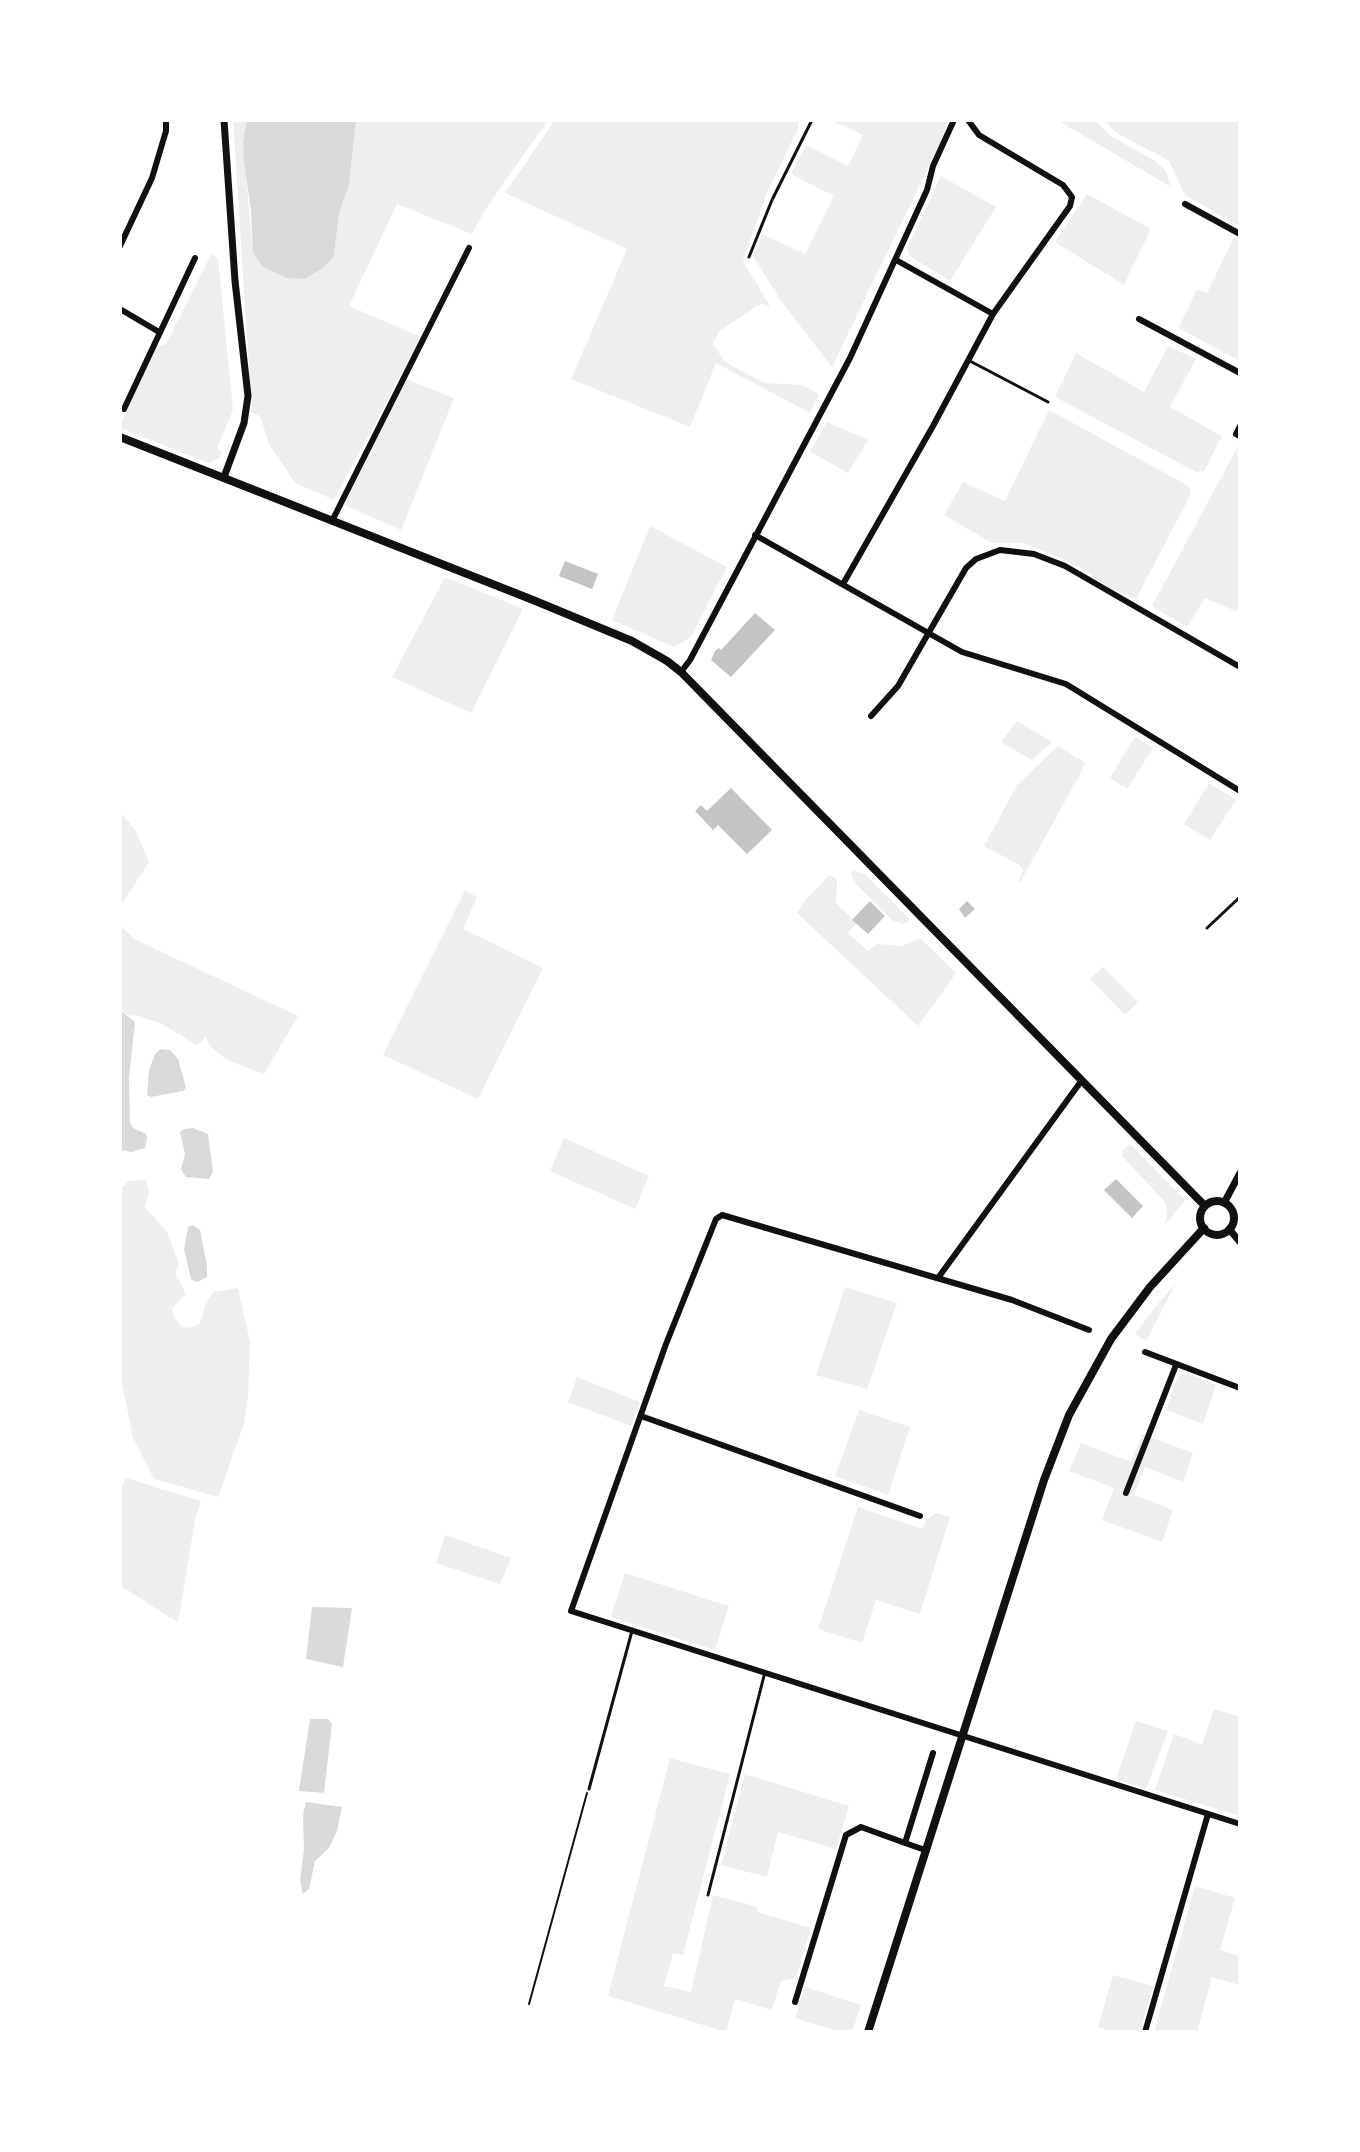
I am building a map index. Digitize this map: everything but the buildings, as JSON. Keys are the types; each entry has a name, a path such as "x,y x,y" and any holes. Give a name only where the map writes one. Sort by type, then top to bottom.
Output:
{"main road":[{"path":"120,437 632,641 681,672 1205,1206"},
{"path":"1213,1202 1224,1203 1233,1215 1229,1229 1216,1234 1204,1228 1200,1217 1205,1206 1213,1202"},
{"path":"868,2032 1044,1480 1069,1415 1111,1339 1150,1287 1204,1228"}],"street":[{"path":"120,246 152,178 166,131 166,120"},
{"path":"224,120 235,281 248,396 244,423 224,477"},
{"path":"681,672 837,384 896,260 954,120"},
{"path":"843,584 993,314 1070,206 1072,197 1063,185 979,135 968,120"},
{"path":"1185,204 1240,234"},
{"path":"332,521 469,248"},
{"path":"124,409 195,258"},
{"path":"896,260 993,314"},
{"path":"120,309 159,332"},
{"path":"1139,319 1240,373"},
{"path":"1240,426 1236,434 1240,436"},
{"path":"755,535 928,634 975,657 1066,684 1240,791"},
{"path":"871,716 898,686 966,568 988,553 1018,551 1050,559 1240,667"},
{"path":"938,1278 1082,1080"},
{"path":"1224,1203 1240,1173"},
{"path":"1089,1330 1012,1300 722,1215 716,1219 708,1238 571,1611 1240,1824"},
{"path":"1229,1229 1240,1242"},
{"path":"1145,1352 1240,1388"},
{"path":"1126,1493 1176,1365"},
{"path":"641,1416 920,1516"},
{"path":"905,1843 933,1753"},
{"path":"1145,2032 1208,1814"},
{"path":"795,2002 846,1835 861,1827 925,1850"}],"lane":[{"path":"749,257 772,200 812,120"},
{"path":"968,360 1048,402"},
{"path":"1207,928 1240,897"},
{"path":"589,1789 632,1630"},
{"path":"708,1895 765,1672"}],"path":[{"path":"529,2004 589,1789"}],"shaded area":[{"path":"233,120 247,120 243,141 252,243 334,256 339,213 349,185 356,120 548,120 485,210 472,234 397,204 349,306 421,337 334,500 295,483 269,444 260,416 252,413"},
{"path":"247,120 356,120 349,185 339,213 334,256 323,268 304,279 287,278 263,267 253,253 243,141"},
{"path":"555,120 798,120 798,129 768,190 743,261 770,306 761,304 719,331 713,344 725,362 765,383 802,385 819,394 810,413 716,363 690,427 571,379 627,249 505,193"},
{"path":"831,120 948,120 941,141 832,367 781,301 753,256 762,234 805,254 834,196 791,174 806,145 848,166 863,135"},
{"path":"1057,120 1094,120 1112,137 1154,160 1166,171 1171,187"},
{"path":"1104,120 1240,120 1240,227 1185,195 1169,161 1115,132"},
{"path":"941,176 996,207 950,281 910,256 907,248"},
{"path":"1087,194 1151,229 1124,285 1055,242"},
{"path":"1234,237 1240,240 1240,361 1178,328 1197,289 1207,293"},
{"path":"211,254 218,258 233,410 217,448 222,453 209,463 120,428 120,425 156,346 166,344"},
{"path":"1168,346 1196,359 1170,407 1222,436 1204,471 1196,472 1055,397 1076,353 1144,392"},
{"path":"406,379 454,398 401,530 344,505"},
{"path":"1049,410 1189,486 1191,494 1136,599 1106,586 1061,558 1023,543 992,543 944,515 963,482 1005,501"},
{"path":"827,422 868,440 848,473 810,452"},
{"path":"1238,446 1240,613 1205,598 1187,627 1152,606"},
{"path":"650,526 727,567 691,637 674,647 612,620"},
{"path":"445,577 523,609 471,713 392,677"},
{"path":"1017,721 1052,742 1032,760 1001,742"},
{"path":"1135,737 1153,748 1127,789 1110,778"},
{"path":"1058,746 1086,763 1020,883 1023,870 1018,864 984,846 1017,785"},
{"path":"1209,783 1236,800 1210,840 1184,824"},
{"path":"120,811 135,830 149,862 120,907"},
{"path":"853,870 866,875 910,920 903,924 893,921 854,882"},
{"path":"830,875 837,880 836,903 857,923 848,933 868,951 877,944 902,946 920,938 956,973 918,1026 797,913"},
{"path":"465,890 477,897 463,929 543,968 478,1099 383,1055"},
{"path":"120,924 134,939 298,1016 264,1074 227,1060 210,1046 206,1037 197,1045 160,1023 130,1016 120,1010"},
{"path":"1103,967 1138,1002 1125,1015 1090,979"},
{"path":"120,1010 135,1022 129,1078 130,1122 147,1138 145,1148 132,1152 120,1150"},
{"path":"160,1049 170,1050 178,1059 186,1088 151,1097 147,1095 149,1070"},
{"path":"193,1128 208,1134 213,1172 209,1179 186,1177 181,1169 185,1154 180,1132"},
{"path":"564,1138 649,1176 635,1209 550,1171"},
{"path":"1130,1144 1185,1200 1165,1225 1166,1203 1122,1156 1123,1149"},
{"path":"146,1180 149,1193 145,1207 167,1232 179,1264 175,1273 186,1294 172,1308 181,1326 189,1328 200,1323 213,1292 238,1288 250,1342 248,1395 244,1424 218,1497 154,1479 133,1438 120,1374 120,1189 129,1181"},
{"path":"193,1225 200,1230 207,1266 207,1277 197,1282 191,1279 184,1249 188,1227"},
{"path":"1176,1283 1146,1341 1135,1334 1157,1305"},
{"path":"845,1287 897,1303 867,1389 816,1375"},
{"path":"1187,1373 1216,1385 1203,1424 1166,1410 1178,1377"},
{"path":"577,1377 640,1402 631,1426 568,1402"},
{"path":"859,1410 910,1427 888,1495 835,1476"},
{"path":"1142,1434 1193,1453 1183,1482 1145,1467 1134,1495 1173,1510 1162,1542 1102,1520 1114,1488 1069,1471 1081,1443 1131,1462"},
{"path":"126,1478 201,1501 178,1623 120,1588 120,1491"},
{"path":"858,1507 922,1529 926,1520 936,1513 950,1517 920,1614 876,1600 862,1643 818,1629"},
{"path":"445,1535 511,1558 500,1584 436,1563"},
{"path":"625,1573 729,1606 715,1650 611,1617"},
{"path":"312,1607 352,1608 343,1667 306,1659"},
{"path":"1214,1709 1240,1717 1240,1816 1155,1790 1174,1734 1202,1744"},
{"path":"310,1719 328,1719 332,1724 324,1793 299,1791"},
{"path":"1136,1721 1168,1731 1146,1789 1116,1779"},
{"path":"670,1758 730,1774 683,1955 673,1953 664,1986 691,1992 713,1895 758,1907 757,1912 811,1928 796,1978 781,1981 772,2010 735,1999 726,2032 608,1996"},
{"path":"745,1774 849,1806 836,1849 778,1832 767,1877 721,1865"},
{"path":"306,1802 342,1807 337,1831 329,1848 315,1861 309,1889 303,1894 300,1881"},
{"path":"1195,1886 1235,1898 1220,1950 1240,1956 1240,1985 1212,1977 1198,2029 1207,2032 1154,2032"},
{"path":"1113,1975 1153,1986 1140,2032 1114,2032 1098,2027"},
{"path":"805,1987 861,2005 852,2032 840,2032 795,2018"}]}
